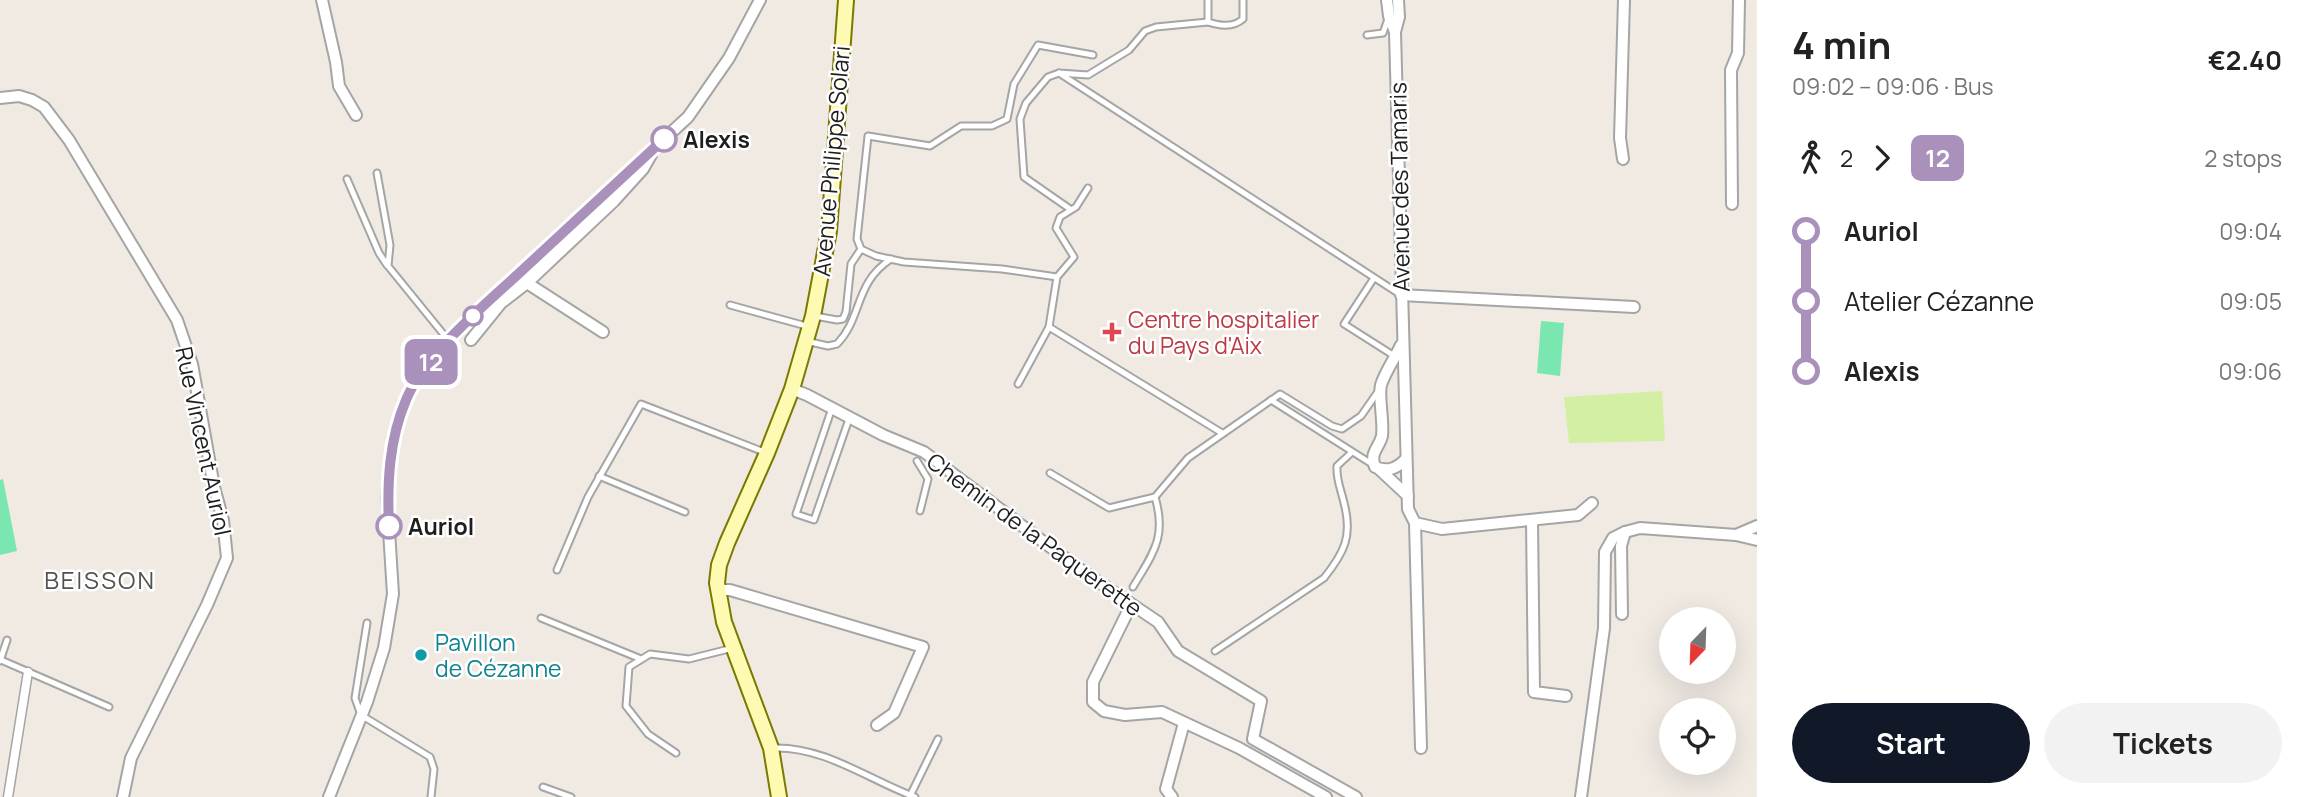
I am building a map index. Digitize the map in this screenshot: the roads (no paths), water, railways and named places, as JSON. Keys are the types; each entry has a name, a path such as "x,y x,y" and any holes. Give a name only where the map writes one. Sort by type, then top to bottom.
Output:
{"main road":[{"name":"Avenue Philippe Solari","path":"779,797 771,748 724,622 718,590 719,565 792,389 810,328 829,231 846,0"}],"street":[{"path":"322,0 339,86 356,114"},
{"path":"329,797 382,662 393,594 387,499 395,435 406,399 421,373 472,316 688,117 729,58 760,0"},
{"name":"Avenue des Tamaris","path":"1387,0 1395,32"},
{"name":"Avenue des Tamaris","path":"1398,0 1399,17 1395,32 1406,459 1408,509 1415,523 1421,748"},
{"path":"1623,159 1620,138 1624,0"},
{"path":"1732,204 1731,70 1738,53 1739,0"},
{"name":"Rue Vincent Auriol","path":"0,98 19,96 44,107 69,140 177,320 192,364 214,487 223,520 227,558 207,605 131,758 123,797"},
{"path":"471,340 501,303 527,283 643,169 653,149"},
{"path":"527,283 603,332"},
{"path":"1401,295 1634,307"},
{"path":"1403,342 1380,387 1381,439 1372,460 1375,467 1408,496"},
{"name":"Chemin de la Paquerette","path":"792,389 923,452 1158,622 1178,651 1261,701 1253,739 1356,797"},
{"path":"1375,467 1390,470 1406,459"},
{"path":"1415,523 1442,529 1578,516 1592,503"},
{"path":"1532,521 1534,692 1566,696"},
{"path":"1736,536 1757,526"},
{"path":"1581,797 1604,628 1605,552 1613,538 1640,528 1757,540"},
{"path":"1622,614 1622,545 1625,532"},
{"path":"718,590 730,590 923,647 894,713 877,725"},
{"path":"1131,605 1093,682 1093,702 1104,711 1125,715 1162,712 1239,748 1326,797"},
{"path":"8,797 28,672"},
{"path":"1172,797 1166,789 1184,723"}],"lane":[{"path":"1208,0 1208,22"},
{"path":"1070,209 1024,177 1020,119 1026,103 1048,77 1059,73 1088,75 1129,50 1145,32 1156,27 1208,22 1223,26 1237,25 1243,19 1243,0"},
{"path":"1367,35 1384,33 1389,16"},
{"path":"1057,277 891,259 861,249 857,239 868,136 930,146 961,126 992,126 1007,119 1014,84 1038,45 1093,54"},
{"path":"1059,73 1401,295"},
{"path":"377,173 390,245 388,266"},
{"path":"346,180 379,253 449,341"},
{"path":"1018,384 1049,327 1057,277 1074,257 1056,228 1060,217 1076,207 1088,188"},
{"path":"810,328 843,319 851,264 861,249"},
{"path":"730,304 810,328 828,346 837,344 844,337 872,275 891,259"},
{"path":"1374,278 1344,324 1395,357"},
{"path":"1049,327 1222,433"},
{"path":"1390,368 1400,368 1404,375"},
{"path":"1340,444 1339,435 1342,429 1361,416 1380,387"},
{"path":"1050,473 1109,508 1155,498 1188,458 1280,394 1332,426 1342,429"},
{"path":"1271,400 1375,467"},
{"path":"557,570 588,496 641,404 767,453"},
{"path":"832,408 796,514 814,520 849,417"},
{"path":"1215,651 1324,578 1337,561 1345,547 1349,523 1336,480 1336,466 1351,453"},
{"path":"916,461 928,480 920,511"},
{"path":"599,476 685,512"},
{"path":"1133,587 1157,547 1161,517 1155,498"},
{"path":"541,618 642,659"},
{"path":"367,623 355,698 361,715 430,757 434,769 432,797"},
{"path":"7,640 0,660 108,707"},
{"path":"676,753 648,734 626,706 629,667 650,654 689,659 733,648"},
{"path":"771,748 823,756 913,796 938,739"},
{"path":"543,788 571,797"}],"place":[{"name":"Alexis","path":"664,139"},
{"name":"Centre hospitalier du Pays d'Aix","path":"1112,332"},
{"name":"Auriol","path":"389,526"},
{"name":"Pavillon de Cézanne","path":"421,655"}],"district":[{"name":"BEISSON","path":"100,579"}]}
